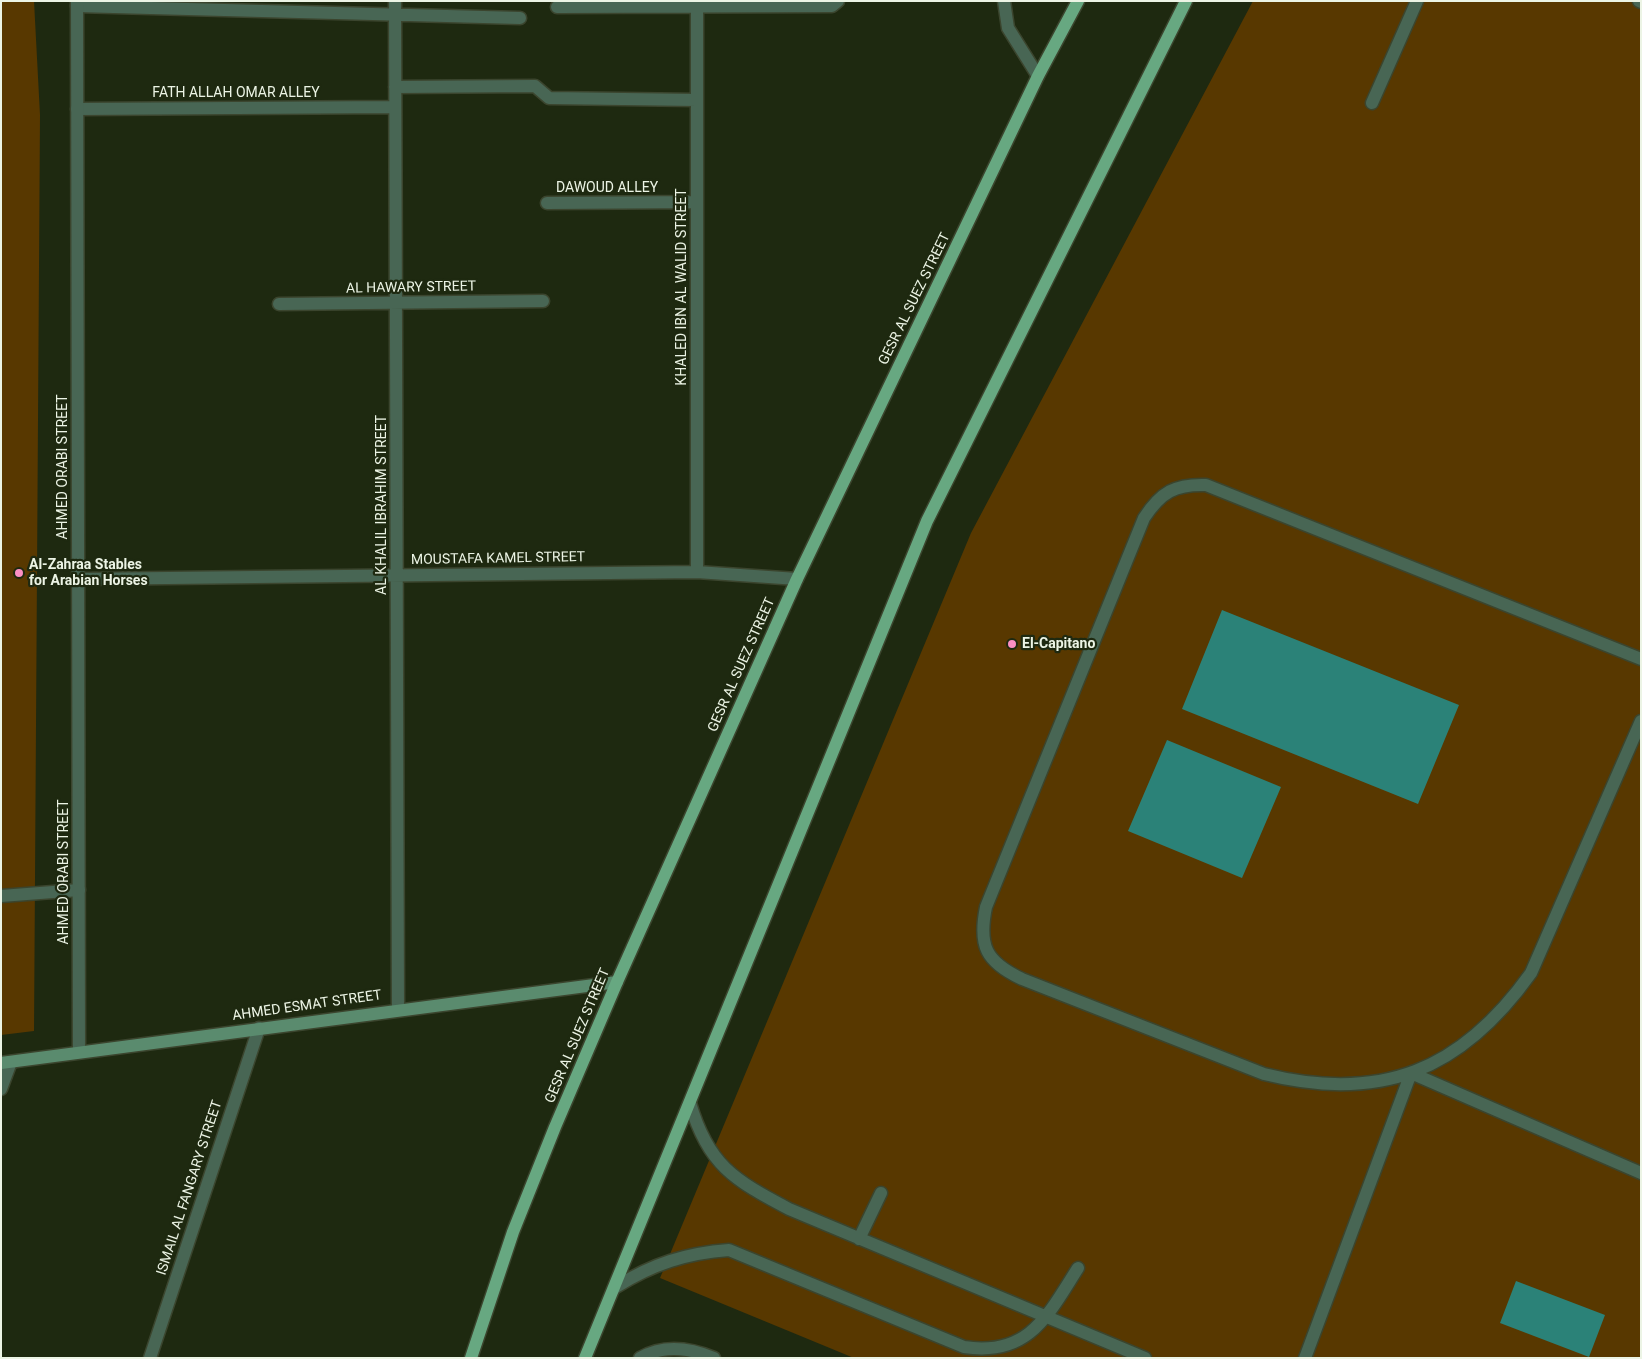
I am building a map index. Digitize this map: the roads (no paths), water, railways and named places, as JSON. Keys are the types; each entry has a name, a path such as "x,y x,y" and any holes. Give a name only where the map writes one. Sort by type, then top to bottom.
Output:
{"main road":[{"name":"GESR AL SUEZ STREET","path":"471,1358 514,1232 548,1144 617,982 797,579 1038,76 1078,1"},
{"path":"585,1358 927,521 1186,1"},
{"name":"AHMED ESMAT STREET","path":"6,1062 398,1009 617,982"}],"street":[{"name":"AL KHALIL IBRAHIM STREET","path":"395,1 398,1009"},
{"path":"556,7 698,4 832,6 838,1"},
{"path":"1004,1 1008,28 1038,76"},
{"path":"1372,103 1417,1"},
{"path":"77,3 520,18"},
{"name":"AHMED ORABI STREET","path":"77,3 79,1052"},
{"name":"KHALED IBN AL WALID STREET","path":"697,572 698,4"},
{"path":"396,87 536,86 549,98 697,100"},
{"name":"FATH ALLAH OMAR ALLEY","path":"77,109 395,107"},
{"name":"DAWOUD ALLEY","path":"547,203 697,202"},
{"name":"AL HAWARY STREET","path":"279,304 543,301"},
{"path":"1641,659 1206,485 1187,485 1169,491 1154,502 1144,518 986,907 982,930 987,952 1002,969 1022,978 1264,1074 1300,1083 1338,1086 1375,1082 1411,1073 1447,1057 1480,1034 1508,1006 1530,974 1641,721"},
{"name":"MOUSTAFA KAMEL STREET","path":"79,579 697,572 797,579"},
{"path":"1,896 80,890"},
{"name":"ISMAIL AL FANGARY STREET","path":"150,1358 259,1028"},
{"path":"1,1090 6,1062"},
{"path":"1411,1073 1641,1173"},
{"path":"1305,1358 1411,1073"},
{"path":"690,1103 698,1130 712,1154 731,1175 788,1209 1145,1358"},
{"path":"859,1239 881,1193"},
{"path":"616,1286 641,1271 670,1260 699,1252 729,1250 964,1347 982,1350 1000,1348 1018,1342 1033,1332 1046,1318 1078,1268"},
{"path":"640,1358 659,1350 675,1349 690,1350 714,1358"}],"water":[{"path":"1222,610 1459,705 1418,804 1182,709"},
{"path":"1167,740 1281,787 1242,878 1128,831"},
{"path":"1516,1281 1605,1315 1589,1357 1500,1323"}],"place":[{"name":"Al-Zahraa Stables for Arabian Horses","path":"19,573"},
{"name":"El-Capitano","path":"1012,644"}]}
